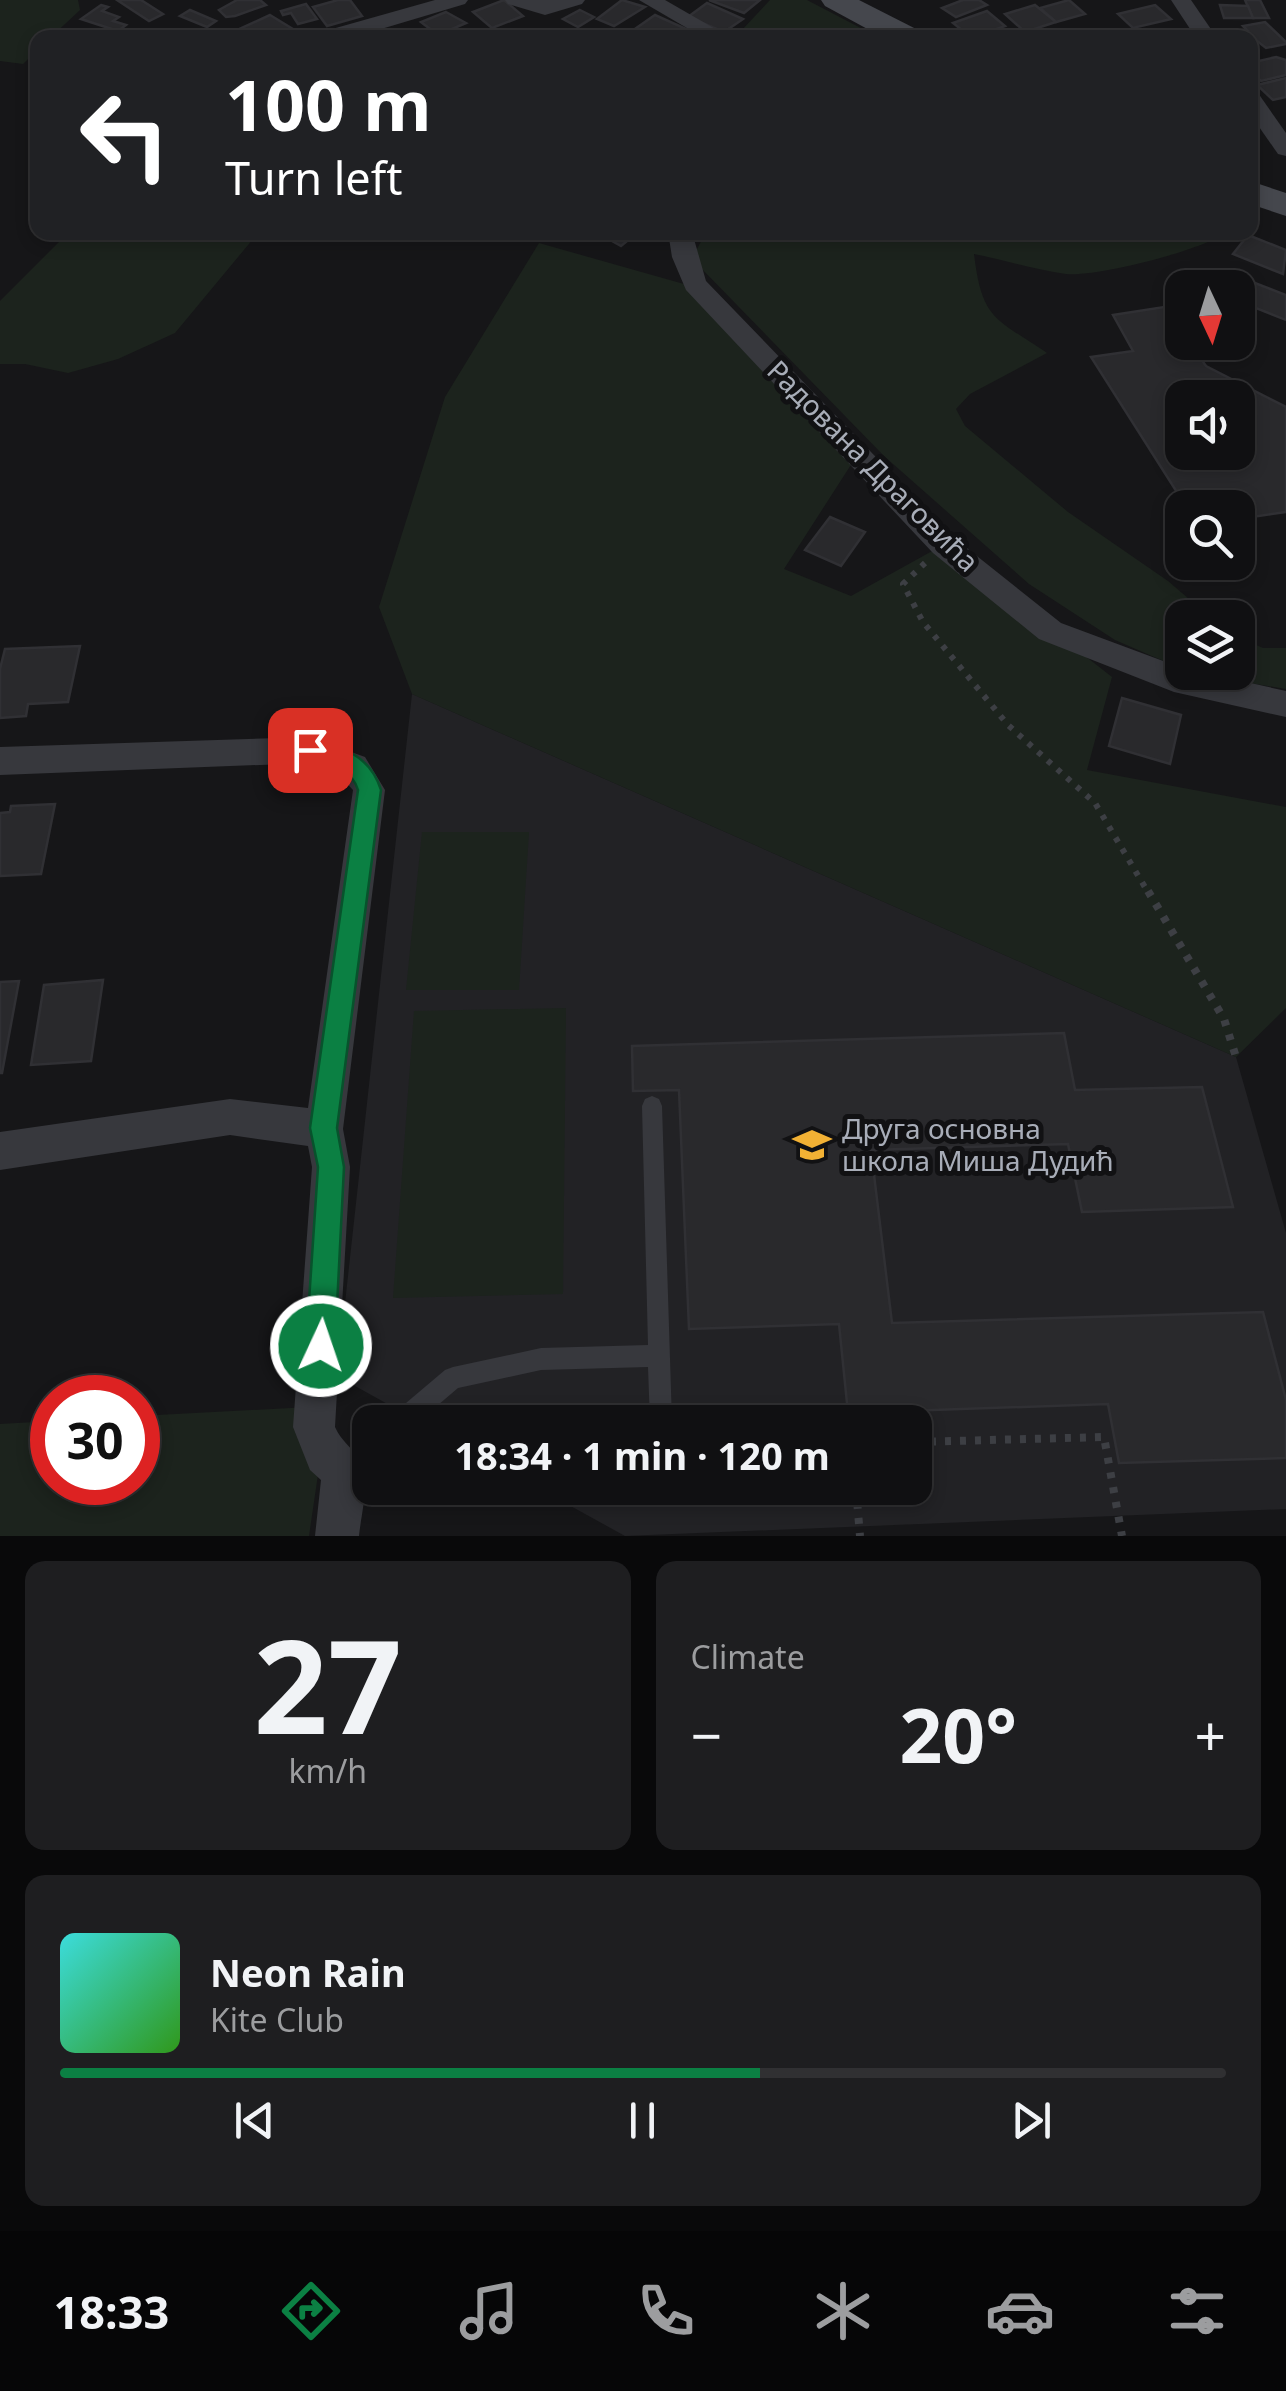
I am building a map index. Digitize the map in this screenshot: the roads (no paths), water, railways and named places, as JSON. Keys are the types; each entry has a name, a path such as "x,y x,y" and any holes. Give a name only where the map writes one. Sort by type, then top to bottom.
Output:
{"main road":[{"path":"836,0 894,30"},
{"path":"1258,195 1286,205"}],"street":[{"path":"354,30 458,0"},
{"path":"516,0 544,10 576,0"},
{"path":"649,0 706,30"},
{"path":"1182,0 1202,30"},
{"path":"1258,109 1286,149"},
{"name":"Радована Драговића","path":"681,240 695,284 944,545 1050,631 1174,679 1286,704"},
{"path":"0,761 310,750 334,755 365,776 370,790 324,1128 331,1167 314,1427 325,1455 352,1460"},
{"path":"0,1151 230,1116 324,1128"},
{"path":"337,1536 352,1480"}],"lane":[{"path":"652,1106 661,1405"},
{"path":"421,1405 453,1378 542,1359 660,1356"}],"place":[{"name":"Друга основна школа Миша Дудић","path":"812,1145"}]}
